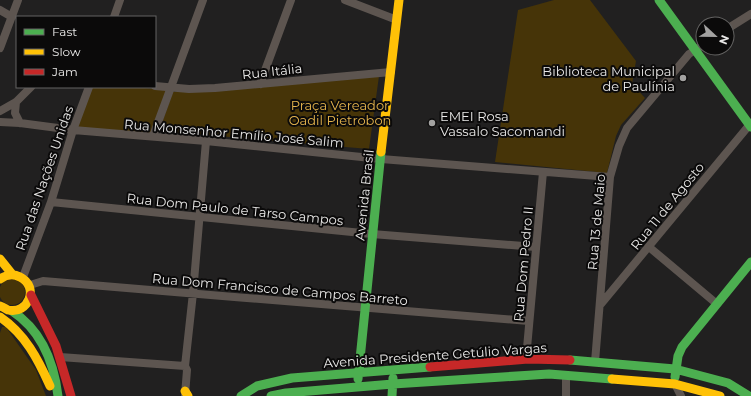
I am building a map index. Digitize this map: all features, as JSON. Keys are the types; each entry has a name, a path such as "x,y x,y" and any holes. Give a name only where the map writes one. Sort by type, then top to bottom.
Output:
{"main road":[{"name":"Avenida Brasil","path":"358,373 372,234 399,0"},
{"path":"659,0 695,42"},
{"path":"705,56 750,125"},
{"path":"0,258 12,274"},
{"path":"675,384 675,369 682,347 751,262"},
{"path":"0,279 7,274 12,274 22,277 30,285 31,295 60,357 71,396"},
{"path":"5,309 19,310 28,301 31,295"},
{"path":"5,309 32,328 39,338 54,379 58,396"},
{"path":"0,317 12,325 21,335 40,365 54,396"},
{"name":"Avenida Presidente Getúlio Vargas","path":"241,396 257,386 292,378 526,359 551,359 675,369 714,378 749,396"},
{"path":"551,359 554,374"},
{"path":"565,375 564,366 568,360"},
{"path":"464,364 466,379"},
{"path":"390,370 393,377 392,396"},
{"path":"358,373 360,384 368,386"},
{"name":"Avenida Presidente Getúlio Vargas","path":"271,396 292,392 393,384 554,374 675,384 718,396"},
{"path":"292,378 292,392"}],"street":[{"path":"0,48 18,0"},
{"path":"114,16 120,0"},
{"path":"153,136 203,0"},
{"path":"260,84 291,0"},
{"path":"345,0 397,20"},
{"path":"0,10 12,17"},
{"path":"735,24 751,14"},
{"name":"Rua 13 de Maio","path":"595,362 610,177 619,146 627,128 689,54 695,50"},
{"name":"Rua Itália","path":"156,86 189,89 215,88 391,72"},
{"path":"0,111 16,102 30,88"},
{"name":"Rua das Nações Unidas","path":"22,277 51,202 73,130 89,88"},
{"path":"16,102 15,113 20,123"},
{"name":"Rua Monsenhor Emílio José Salim","path":"0,122 381,159 610,177"},
{"name":"Rua 11 de Agosto","path":"600,304 750,125"},
{"path":"186,394 187,370 184,366 193,293 206,141"},
{"name":"Rua Dom Pedro II","path":"526,359 543,172"},
{"name":"Rua Dom Paulo de Tarso Campos","path":"51,202 372,234 536,247"},
{"path":"649,247 717,304"},
{"name":"Rua Dom Francisco de Campos Barreto","path":"30,285 43,281 365,309 529,321"},
{"path":"60,357 184,366"},
{"path":"565,375 566,396"},
{"path":"675,384 681,396"}],"green space":[{"path":"554,0 590,0 636,61 632,84 645,98 621,125 616,136 607,173 495,162 518,10"},
{"name":"Praça Vereador Oadil Pietrobon","path":"379,76 369,149 159,131 173,92 237,89"},
{"path":"91,88 145,88 168,90 151,134 77,128"},
{"path":"12,279 21,283 25,292 21,301 12,305 3,301 -1,292 3,283"},
{"path":"2,327 6,327 36,370 46,396 0,396 0,333"}],"traffic: fast":[{"path":"659,0 751,127"},
{"path":"358,379 381,152"},
{"path":"675,377 678,356 682,347 751,262"},
{"path":"12,311 31,328 44,348 53,371 58,396"},
{"path":"570,360 675,369 728,383 749,396"},
{"path":"241,396 257,386 292,378 430,367"},
{"path":"271,396 286,393 393,384 549,374 612,379"},
{"path":"392,396 393,378"}],"traffic: slow":[{"path":"381,152 399,0"},
{"path":"0,259 12,274"},
{"path":"0,279 10,275 20,277 26,281 30,293 29,299 21,308 8,310 0,306"},
{"path":"0,317 24,339 41,366 50,386"},
{"path":"612,379 675,384 720,396"},
{"path":"185,391 188,396"}],"traffic: jam":[{"path":"31,295 56,346 71,396"},
{"path":"430,367 528,359 570,360"}],"place":[{"name":"Biblioteca Municipal de Paulínia","path":"683,78"},
{"name":"EMEI Rosa Vassalo Sacomandi","path":"432,123"}]}
